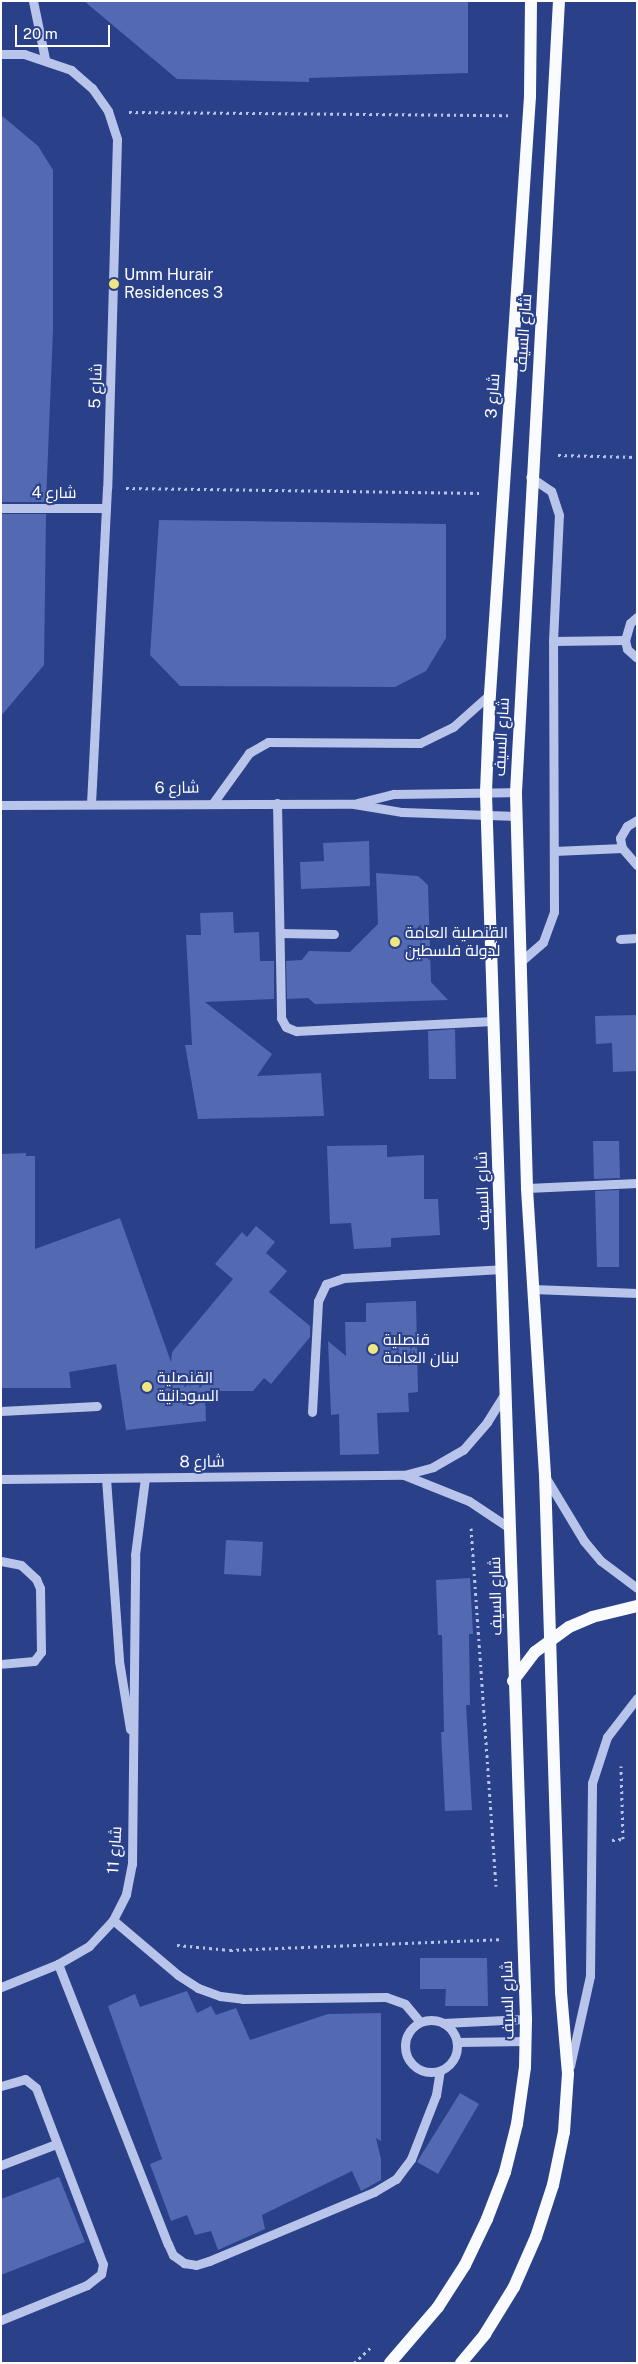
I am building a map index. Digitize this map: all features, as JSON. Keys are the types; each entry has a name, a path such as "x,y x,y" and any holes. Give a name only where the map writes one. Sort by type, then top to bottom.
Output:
{"main road":[{"name":"شارع 3","path":"486,792 490,694 528,115 531,1"},
{"name":"شارع السيف","path":"461,2363 485,2334 514,2287 536,2237 554,2186 564,2132 568,2074 561,1992 545,1475 527,1188 516,816 530,477 559,1"},
{"name":"شارع السيف","path":"390,2363 438,2307 465,2264 487,2219 505,2172 517,2124 526,2041 507,1391 486,792"},
{"path":"514,1681 523,1666 549,1640 592,1617 637,1606"}],"street":[{"path":"33,1 45,59"},
{"name":"شارع 5","path":"1,54 24,54 45,59 71,70 92,88 108,111 116,139 117,168 107,488 91,804"},
{"path":"519,963 543,942 554,912 553,641 559,515 551,491 530,477"},
{"name":"شارع 4","path":"1,508 106,508"},
{"path":"637,617 630,623 625,640 627,649 637,658"},
{"path":"553,641 625,640"},
{"path":"214,803 249,753 268,742 420,743 453,727 490,694"},
{"name":"شارع 6","path":"354,804 394,794 516,792"},
{"path":"277,803 281,1018 291,1030 493,1020"},
{"name":"شارع 6","path":"1,805 354,804 394,812 516,816"},
{"path":"637,820 622,831 622,848 637,864"},
{"path":"554,851 622,848"},
{"path":"280,932 334,934"},
{"path":"620,939 637,938"},
{"path":"527,1188 637,1183"},
{"path":"312,1412 318,1300 326,1284 343,1278 502,1269"},
{"path":"532,1289 637,1293"},
{"name":"شارع 8","path":"1,1479 404,1475 433,1466 463,1450 487,1422 507,1391"},
{"path":"1,1412 97,1406"},
{"name":"شارع 8","path":"404,1475 469,1501 511,1528"},
{"name":"شارع السيف","path":"545,1475 584,1541 601,1561 637,1588"},
{"name":"شارع 11","path":"106,1478 119,1661 132,1737"},
{"name":"شارع 11","path":"1,1986 58,1964 89,1946 113,1920 126,1894 132,1864 132,1737 136,1686 135,1556 145,1478"},
{"path":"1,1561 22,1565 30,1570 38,1583 41,1652 34,1661 1,1664"},
{"name":"شارع السيف","path":"568,2074 590,1976 592,1783 606,1737 637,1698"},
{"path":"113,1920 178,1975 198,1988 220,1996 243,1999 386,1997 405,2004 420,2022 443,2023 526,2019"},
{"path":"58,1964 168,2244 173,2255 184,2263 196,2265 209,2261 374,2192 396,2179 411,2159 436,2095 440,2071"},
{"path":"420,2022 405,2039 404,2050 417,2069 440,2071 450,2064 456,2053 457,2042 452,2031 443,2023"},
{"path":"457,2042 526,2041"},
{"path":"1,2086 20,2079 33,2084 101,2255 101,2274 87,2286 1,2320"},
{"path":"1,2165 56,2144"}],"path":[{"path":"108,111 528,115"},
{"path":"532,455 637,457"},
{"path":"107,488 503,494"},
{"path":"469,1501 497,1889"},
{"path":"621,1764 623,1839"},
{"path":"499,1929 500,1948"},
{"path":"169,1939 177,1945 192,1948 230,1950 523,1938"},
{"path":"354,2363 377,2342"}],"building":[{"path":"84,1 468,1 468,73 309,78 309,82 177,79"},
{"path":"1,115 38,146 53,170 53,330 46,502 1,502"},
{"path":"1,514 46,514 44,665 1,716"},
{"path":"159,520 446,524 446,638 426,671 395,687 180,686 150,655"},
{"path":"369,841 370,886 301,889 300,862 324,861 323,843"},
{"name":"القنصلية العامة لدولة فلسطين","path":"376,873 418,876 428,885 431,982 448,1000 315,1004 308,998 287,999 286,961 302,960 309,951 350,952 378,924"},
{"path":"233,912 234,933 259,932 260,961 274,961 274,999 205,1002 272,1054 257,1076 321,1073 324,1116 198,1119 185,1045 192,1045 186,935 201,935 200,913"},
{"path":"637,1015 637,1071 613,1072 612,1043 596,1044 595,1016"},
{"path":"455,1029 456,1079 429,1079 428,1031"},
{"path":"593,1141 619,1141 620,1178 594,1179"},
{"path":"387,1145 387,1157 424,1155 424,1199 438,1199 440,1235 391,1238 391,1247 354,1249 351,1223 330,1224 327,1146"},
{"path":"26,1153 26,1156 35,1156 35,1249 120,1218 171,1362 172,1352 233,1279 215,1264 242,1232 247,1237 256,1226 275,1242 266,1253 287,1271 269,1292 310,1326 310,1337 271,1384 264,1378 253,1391 205,1391 206,1421 126,1430 116,1364 69,1372 71,1388 1,1388 1,1154"},
{"path":"619,1190 619,1267 597,1267 595,1191"},
{"name":"قنصلية لبنان العامة","path":"416,1301 418,1392 408,1393 409,1412 377,1413 379,1454 340,1455 339,1414 331,1415 328,1341 346,1356 345,1322 366,1322 366,1303"},
{"path":"226,1540 263,1542 261,1576 224,1574"},
{"path":"470,1578 473,1634 469,1634 470,1705 466,1705 472,1810 445,1811 441,1732 444,1732 442,1635 438,1635 436,1580"},
{"path":"420,1958 487,1958 488,2006 445,2006 446,1989 420,1989"},
{"path":"187,1991 197,2013 211,2006 216,2015 236,2008 250,2040 328,2014 381,2013 381,2141 376,2138 381,2159 381,2180 361,2191 352,2171 262,2215 265,2229 218,2250 211,2231 195,2235 187,2215 171,2221 150,2164 162,2159 108,2006 135,1994 140,2007"},
{"path":"460,2093 479,2104 438,2174 417,2162"},
{"path":"59,2177 85,2242 1,2275 1,2199"}],"place":[{"name":"Umm Hurair Residences 3","path":"114,284"},
{"name":"القنصلية العامة لدولة فلسطين","path":"395,942"},
{"name":"قنصلية لبنان العامة","path":"373,1349"},
{"name":"القنصلية السودانية","path":"147,1387"}]}
